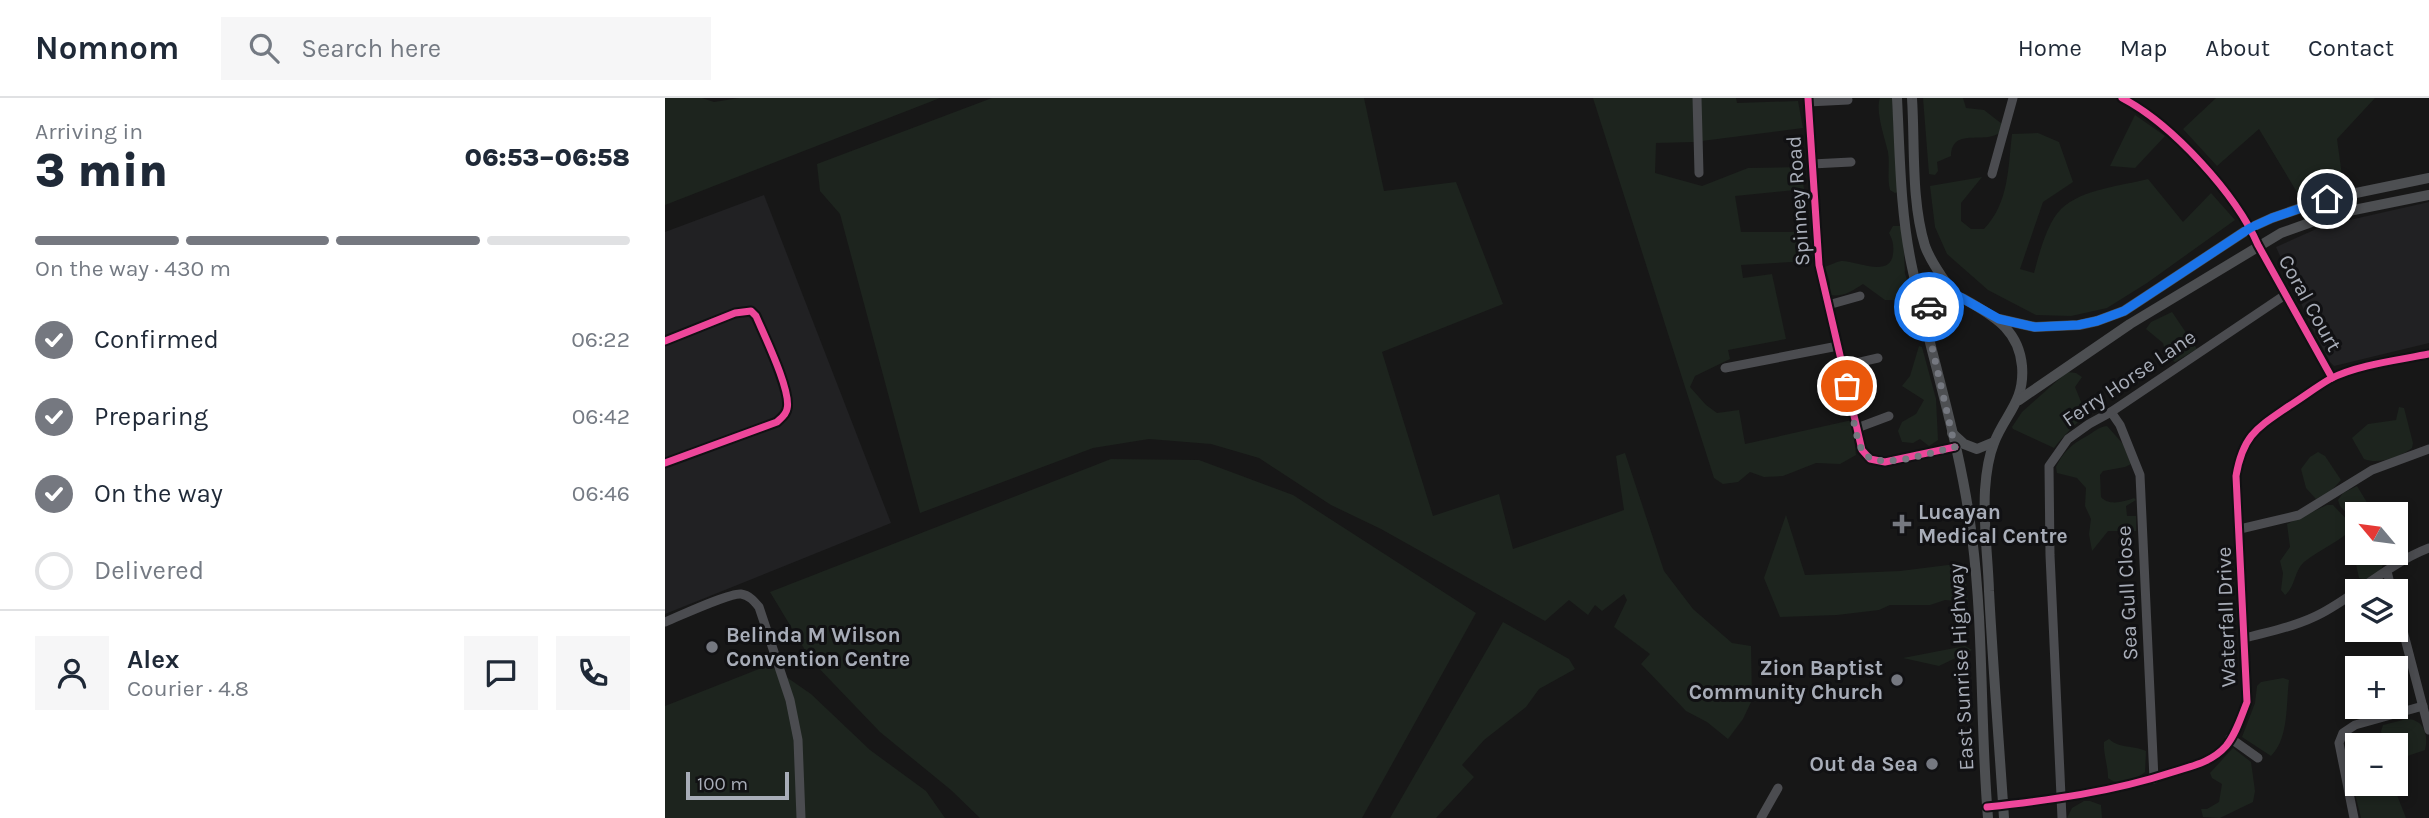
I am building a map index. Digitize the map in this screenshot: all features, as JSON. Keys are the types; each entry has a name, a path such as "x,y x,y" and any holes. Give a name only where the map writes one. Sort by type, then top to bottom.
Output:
{"main road":[{"path":"1897,98 1903,209 1912,267 1927,325"},
{"path":"1912,98 1917,208 1926,247 1937,269 1953,293 1999,319 2035,327 2078,325 2124,311 2250,228 2272,218 2327,199 2429,178"},
{"path":"1952,433 1964,444 1977,449 1994,442 2019,400 2130,324 2281,233 2334,214 2429,195"},
{"path":"1927,325 1930,306 1935,297 1943,293 1953,293"},
{"path":"1999,319 2020,353 2022,368 2019,400"},
{"name":"East Sunrise Highway","path":"1927,325 1972,537 1988,812"},
{"name":"East Sunrise Highway","path":"1994,442 1985,491 1994,691 2004,818"}],"street":[{"path":"1697,98 1699,173"},
{"path":"1992,174 2013,98"},
{"name":"Coral Court","path":"2122,98 2180,141 2216,180 2250,228 2332,378"},
{"path":"1808,100 1848,100"},
{"name":"Spinney Road","path":"1808,100 1819,265 1862,450 1870,459 1885,462 1955,447"},
{"path":"1812,164 1851,162"},
{"name":"Ferry Horse Lane","path":"2062,818 2049,541 2049,466 2068,439 2285,295"},
{"path":"1828,305 1860,296"},
{"path":"665,341 734,313 751,311 786,389 788,404 787,413 777,422 665,463"},
{"path":"1725,368 1838,346"},
{"name":"Waterfall Drive","path":"1988,812 2003,805 2102,792 2154,779 2207,762 2226,746 2247,702 2236,476 2240,454 2261,424 2332,378 2377,364 2428,357"},
{"path":"1843,366 1878,358"},
{"name":"Sea Gull Close","path":"2111,412 2120,425 2140,475 2154,779"},
{"path":"1857,428 1889,416"},
{"path":"2240,529 2299,515 2372,470 2429,449"},
{"path":"2245,638 2294,626 2323,612 2410,555 2429,548"},
{"path":"2387,571 2389,579"},
{"path":"665,622 730,595 744,594 759,607 790,700 798,740 801,818"},
{"path":"2406,642 2429,730"},
{"path":"2354,818 2339,743 2343,733 2355,724 2423,706"},
{"path":"2230,738 2258,758"},
{"path":"1761,818 1778,788"}],"shaded area":[{"path":"665,98 702,98 714,102 739,98 940,98 665,205"},
{"path":"992,98 1364,98 1384,191 1456,182 1503,304 1382,352 1433,516 1499,494 1513,549 1624,510 1616,456 1625,453 1664,571 1693,609 1732,643 1751,646 1752,700 1743,719 1728,739 1707,722 1686,711 1641,664 1650,654 1614,627 1627,600 1624,594 1602,611 1595,605 1588,615 1569,600 1545,621 1381,529 1331,505 1259,458 1211,444 1149,439 1093,448 920,513 840,214 820,191 817,164"},
{"path":"1593,98 1736,98 1737,103 1798,101 1803,128 1694,142 1656,143 1655,173 1702,186 1748,168 1801,167 1804,189 1735,196 1741,232 1807,232 1810,261 1741,265 1743,278 1772,274 1786,339 1728,350 1730,359 1695,376 1690,387 1717,413 1739,410 1745,444 1852,420 1856,455 1840,464 1816,463 1783,476 1764,477 1750,472 1738,482 1723,484 1714,478"},
{"path":"1880,98 1892,98 1898,192 1895,193 1890,190 1889,185 1888,152 1881,125"},
{"path":"1923,98 1963,98 1966,108 1984,110 2002,124 2003,130 1988,137 1957,141 1951,156 1937,162 1938,171 1935,175 1929,174"},
{"path":"2216,98 2375,98 2337,139 2343,183 2301,199 2259,129 2217,166 2183,129"},
{"path":"2135,115 2165,136 2135,168 2110,166"},
{"path":"2038,133 2059,142 2073,182 2043,202 2020,269 2034,273 2048,230 2061,209 2080,197 2114,186 2148,179 2183,222 2211,193 2235,220 2107,308 2071,316 2036,315 1988,290 1947,254 1935,227 1930,186 1982,177 1961,203 1961,221 1971,229 1984,229 2003,196 2012,134"},
{"path":"764,195 891,523 665,614 665,232"},
{"path":"2429,202 2429,343 2334,366 2311,326 2276,247 2323,226"},
{"path":"1893,226 1901,226 1903,231 1905,274 1916,306 1915,318 1907,312 1907,305 1903,300 1885,300 1863,284 1844,294 1830,295 1830,283 1825,267 1841,261 1886,266 1893,254 1889,233"},
{"path":"2172,312 2197,349 2175,362 2166,356 2163,343 2146,329 2151,322"},
{"path":"1919,346 1922,347 1936,399 1938,440 1929,446 1920,439 1913,443 1902,442 1898,431 1902,422 1916,414 1924,400 1902,386 1910,376"},
{"path":"2067,372 2082,377 2075,387 2086,414 2054,448 2013,429 2022,412"},
{"path":"2399,407 2404,408 2412,448 2389,459 2364,459 2352,438 2368,424 2396,420"},
{"path":"2107,426 2123,444 2131,464 2103,471 2100,475 2101,497 2112,502 2134,498 2136,500 2126,506 2127,516 2136,516 2136,531 2108,531 2092,551 2089,534 2091,519 2085,506 2086,488 2077,478 2057,473 2056,467 2072,445"},
{"path":"2318,452 2325,456 2341,480 2331,491 2316,499 2306,488 2301,469 2310,457"},
{"path":"1111,459 1199,460 1293,495 1476,613 1362,818 980,818 951,790 880,732 811,660 770,592"},
{"path":"2357,486 2367,502 2345,502 2345,511 2338,500 2343,493"},
{"path":"2327,505 2333,505 2345,518 2345,535 2304,562 2285,595 2281,590 2283,573 2280,561 2290,547 2287,524"},
{"path":"1786,515 1805,575 1900,571 1964,563 1968,602 1945,600 1930,605 1890,605 1879,610 1837,615 1780,617 1764,578"},
{"path":"2356,565 2383,565 2377,577 2359,578"},
{"path":"1503,622 1569,659 1575,669 1539,689 1526,707 1484,740 1462,765 1474,777 1436,818 1390,818"},
{"path":"1965,646 1972,650 1939,666 1903,658"},
{"path":"769,665 811,694 870,750 926,791 945,818 665,818 665,706"},
{"path":"2283,678 2289,680 2286,720 2281,740 2271,756 2242,737 2255,703 2257,686 2261,682"},
{"path":"2407,719 2418,722 2424,729 2425,750 2408,756 2408,733 2381,733 2383,725"},
{"path":"2109,739 2146,751 2145,772 2127,782 2108,778 2104,742"},
{"path":"2233,748 2251,762 2255,791 2253,802 2220,818 2203,817 2201,809 2207,809 2219,802 2222,784 2212,778 2210,773"},
{"path":"2356,796 2397,796 2406,818 2361,818"},
{"path":"2084,801 2101,805 2102,818 2067,818 2072,808"}],"cycle path":[{"path":"1808,98 1819,265 1862,450 1870,459 1885,462 1955,447"},
{"path":"2122,98 2181,142 2235,204 2332,378"},
{"path":"665,341 735,313 751,311 756,316 776,363 787,401 786,413 777,422 665,463"},
{"path":"1987,807 2058,798 2127,785 2201,763 2226,746 2247,702 2236,476 2247,442 2268,420 2340,374 2429,354"}],"way so far":[{"path":"1847,386 1862,450 1870,459 1885,462 1955,447 1927,325 1929,307"}],"place":[{"name":"Lucayan Medical Centre","path":"1902,524"},
{"name":"Belinda M Wilson Convention Centre","path":"712,647"},
{"name":"Zion Baptist Community Church","path":"1897,680"},
{"name":"Out da Sea","path":"1932,764"}],"route":[{"path":"1929,307 1935,297 1943,293 1953,293 1999,319 2035,327 2078,325 2097,321 2124,311 2250,228 2327,199"}]}
